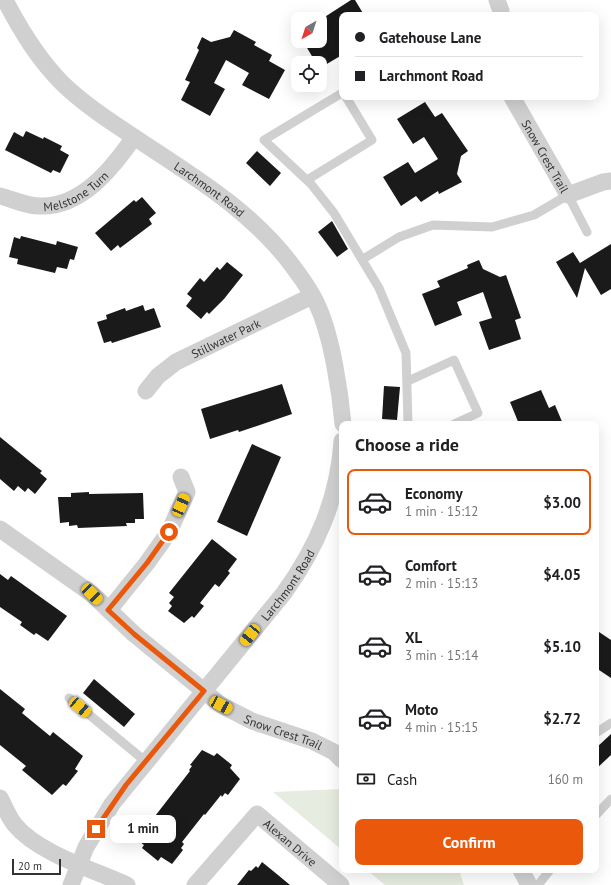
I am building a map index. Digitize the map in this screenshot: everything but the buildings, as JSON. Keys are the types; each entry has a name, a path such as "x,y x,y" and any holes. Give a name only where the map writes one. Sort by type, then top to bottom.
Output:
{"street":[{"path":"0,2 4,0"},
{"name":"Larchmont Road","path":"4,0 21,31 40,59 64,84 103,116 201,182 258,226 283,252 319,308 326,331 341,404 343,421"},
{"name":"Snow Crest Trail","path":"514,100 568,195 603,182 611,181"},
{"name":"Melstone Turn","path":"0,196 38,206 63,203 99,180 117,162 134,137"},
{"name":"Stillwater Park","path":"146,391 158,376 176,362 312,296"},
{"name":"Larchmont Road","path":"71,885 78,864 91,837 112,804 145,761 284,593 304,566 326,520 339,466"},
{"path":"108,610 147,563 169,532 187,492 181,477"},
{"name":"Snow Crest Trail","path":"0,529 92,594 134,634 221,705 252,721 312,741 334,752 339,757"},
{"path":"0,798 5,818 30,838 58,855 127,885"},
{"name":"Alexan Drive","path":"195,885 257,814 342,885"},
{"path":"523,873 529,885"}],"lane":[{"path":"339,96 264,140 307,180 334,213 363,259 379,288 406,353 408,421"},
{"path":"307,180 372,140 348,100"},
{"path":"363,259 399,237 433,225 492,227 534,215 568,195 588,232"},
{"path":"408,381 454,360 478,413 461,421"},
{"path":"70,698 145,761"},
{"path":"599,731 611,723"},
{"path":"599,812 611,799"},
{"path":"538,885 548,873"}],"shaded area":[{"path":"339,789 339,847 273,792"},
{"path":"371,873 460,873 464,885 385,885"}],"route":[{"path":"96,829 126,785 204,691 173,667 108,610 147,563 169,532"}]}
